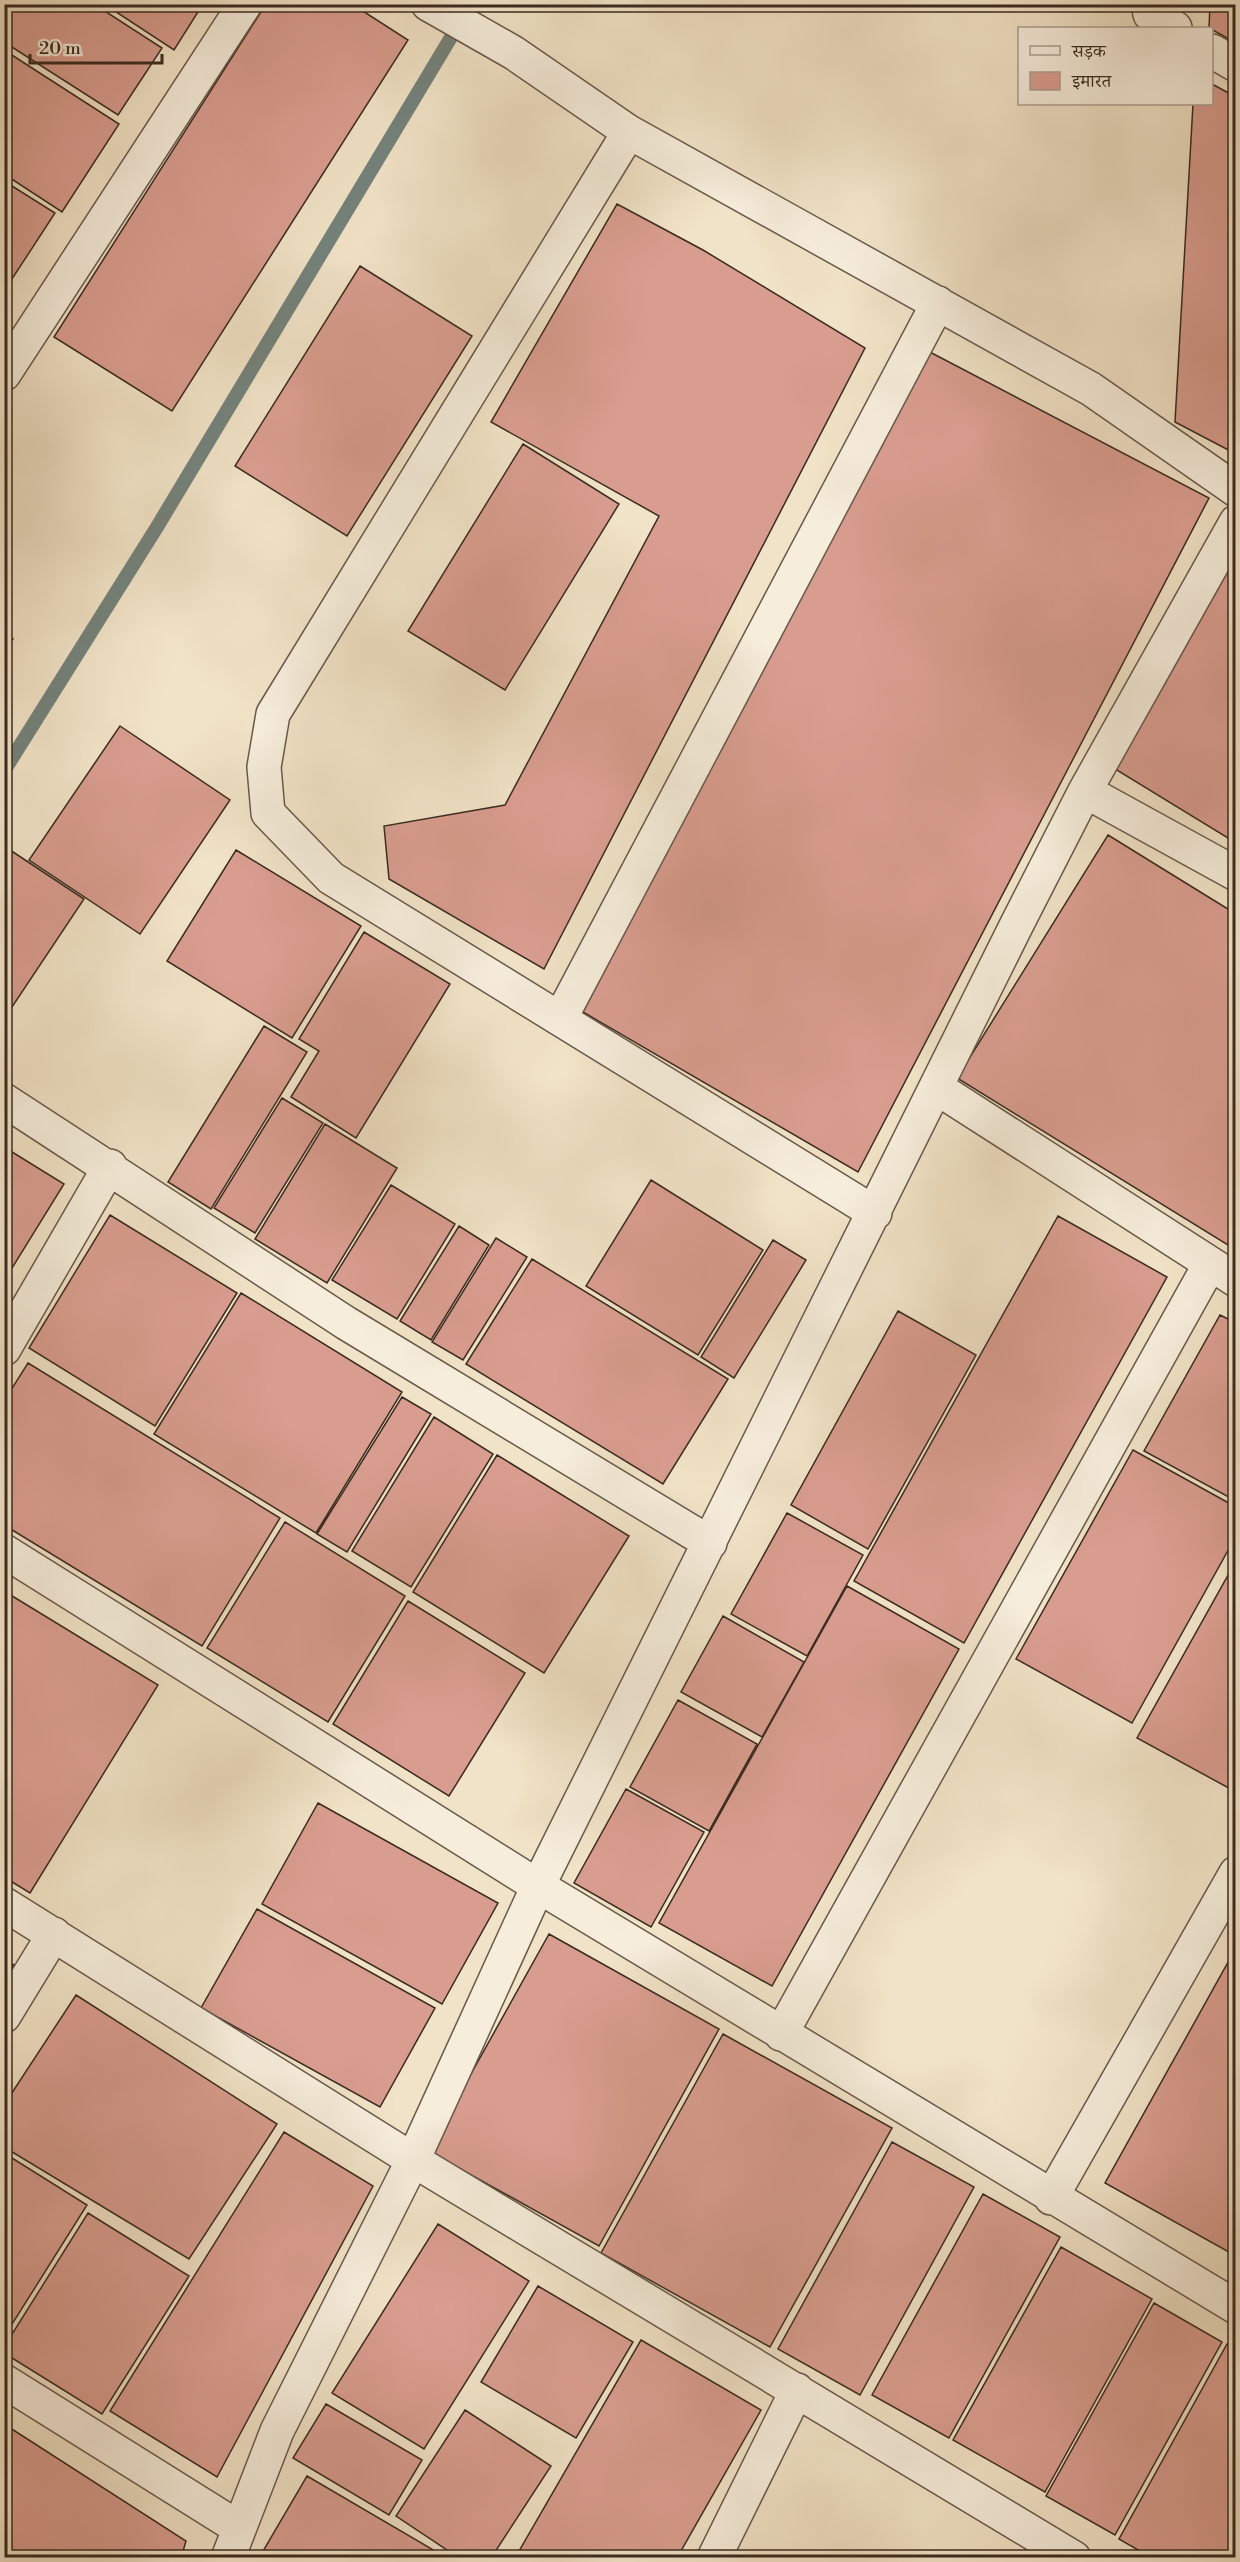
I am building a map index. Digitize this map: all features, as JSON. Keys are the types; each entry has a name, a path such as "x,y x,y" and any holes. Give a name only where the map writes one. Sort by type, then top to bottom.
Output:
{"street":[{"path":"4,374 245,4"},
{"path":"428,4 514,53 629,132 1091,389 1236,490"},
{"path":"1148,4 1150,14 1172,27"},
{"path":"1213,52 1236,64"},
{"path":"629,132 273,714 264,767 268,813 331,878 875,1213"},
{"path":"560,1019 938,303"},
{"path":"4,2381 234,2543 277,2431 413,2160 538,1886 1085,791 1236,522"},
{"path":"1085,791 1236,874"},
{"path":"781,2034 1223,1272 938,1088"},
{"path":"4,1100 110,1166 346,1323 710,1543"},
{"path":"4,1349 110,1166"},
{"path":"4,1551 538,1886 1051,2199 1236,2307"},
{"path":"1051,2199 1236,1872"},
{"path":"4,1904 413,2160 1074,2558"},
{"path":"4,2016 54,1934"},
{"path":"714,2558 797,2390"}],"building":[{"path":"4,4 94,4 162,48 118,115 4,42"},
{"path":"104,4 203,4 174,50"},
{"path":"266,4 352,4 408,40 172,411 54,337"},
{"path":"1210,4 1236,4 1236,43 1213,30 1213,27 1209,27"},
{"path":"4,50 119,124 62,212 4,174"},
{"path":"1213,85 1236,97 1236,454 1175,422 1193,105 1213,105"},
{"path":"4,181 55,213 10,282 4,278"},
{"path":"617,204 703,250 865,348 544,969 389,879 384,826 505,805 659,516 491,422"},
{"path":"360,266 472,336 347,536 235,466"},
{"path":"926,350 1209,498 858,1172 583,1012"},
{"path":"523,444 619,504 505,690 408,631"},
{"path":"1236,557 1236,843 1107,764"},
{"path":"4,634 13,639 4,649"},
{"path":"120,726 230,800 140,934 29,860"},
{"path":"1108,835 1236,914 1236,1250 957,1078"},
{"path":"4,846 84,899 4,1019"},
{"path":"236,850 361,926 292,1038 167,961"},
{"path":"364,932 450,984 356,1138 291,1097 319,1051 299,1039"},
{"path":"264,1026 307,1052 211,1209 168,1182"},
{"path":"282,1098 323,1123 255,1233 214,1208"},
{"path":"325,1124 397,1168 327,1283 255,1239"},
{"path":"4,1147 64,1184 4,1281"},
{"path":"651,1180 763,1250 698,1355 586,1286"},
{"path":"391,1185 455,1224 397,1319 332,1280"},
{"path":"110,1215 237,1293 155,1426 29,1348"},
{"path":"1058,1216 1167,1277 964,1643 854,1581"},
{"path":"459,1226 489,1245 431,1340 400,1321"},
{"path":"496,1238 527,1257 463,1360 432,1342"},
{"path":"773,1240 806,1260 734,1378 701,1357"},
{"path":"532,1259 728,1379 663,1484 466,1364"},
{"path":"241,1293 402,1392 316,1533 154,1434"},
{"path":"898,1311 976,1355 868,1549 791,1505"},
{"path":"1220,1315 1236,1323 1236,1501 1144,1451"},
{"path":"28,1363 280,1518 202,1646 4,1525 4,1401"},
{"path":"402,1397 431,1414 347,1552 317,1534"},
{"path":"434,1417 493,1454 411,1587 352,1551"},
{"path":"1133,1450 1236,1507 1236,1536 1132,1723 1016,1659"},
{"path":"497,1455 629,1536 544,1673 413,1592"},
{"path":"787,1513 863,1555 807,1656 731,1614"},
{"path":"285,1522 405,1596 328,1722 207,1648"},
{"path":"1236,1561 1236,1792 1137,1738"},
{"path":"847,1586 959,1649 772,1986 659,1923"},
{"path":"4,1591 158,1685 30,1893 4,1877"},
{"path":"408,1601 525,1673 449,1796 333,1724"},
{"path":"723,1616 804,1662 762,1737 681,1692"},
{"path":"678,1700 757,1744 709,1831 630,1787"},
{"path":"626,1789 704,1832 651,1927 574,1883"},
{"path":"318,1803 498,1903 442,2004 262,1904"},
{"path":"257,1909 435,2008 380,2107 201,2008"},
{"path":"549,1934 719,2029 599,2246 428,2151"},
{"path":"1236,1948 1236,2256 1105,2183"},
{"path":"4,1959 14,1965 4,1981"},
{"path":"76,1995 277,2124 189,2259 4,2147 4,2105"},
{"path":"723,2034 892,2128 770,2347 601,2253"},
{"path":"284,2132 373,2186 217,2477 110,2411"},
{"path":"892,2142 974,2187 860,2395 778,2349"},
{"path":"4,2153 87,2205 4,2337"},
{"path":"983,2194 1060,2237 949,2438 872,2395"},
{"path":"88,2213 189,2276 102,2414 4,2353 4,2347"},
{"path":"438,2224 529,2281 424,2449 332,2393"},
{"path":"1061,2247 1152,2299 1045,2492 953,2440"},
{"path":"538,2286 633,2342 576,2438 481,2382"},
{"path":"1154,2303 1222,2342 1115,2535 1046,2496"},
{"path":"641,2340 761,2410 677,2558 515,2558"},
{"path":"1227,2344 1236,2349 1236,2557 1152,2558 1119,2539"},
{"path":"326,2404 422,2460 389,2515 293,2458"},
{"path":"465,2410 551,2466 491,2558 459,2558 396,2516"},
{"path":"4,2424 186,2541 181,2558 4,2558"},
{"path":"307,2476 447,2558 259,2558"}],"waterway":[{"path":"4,771 157,527 471,4"}]}
